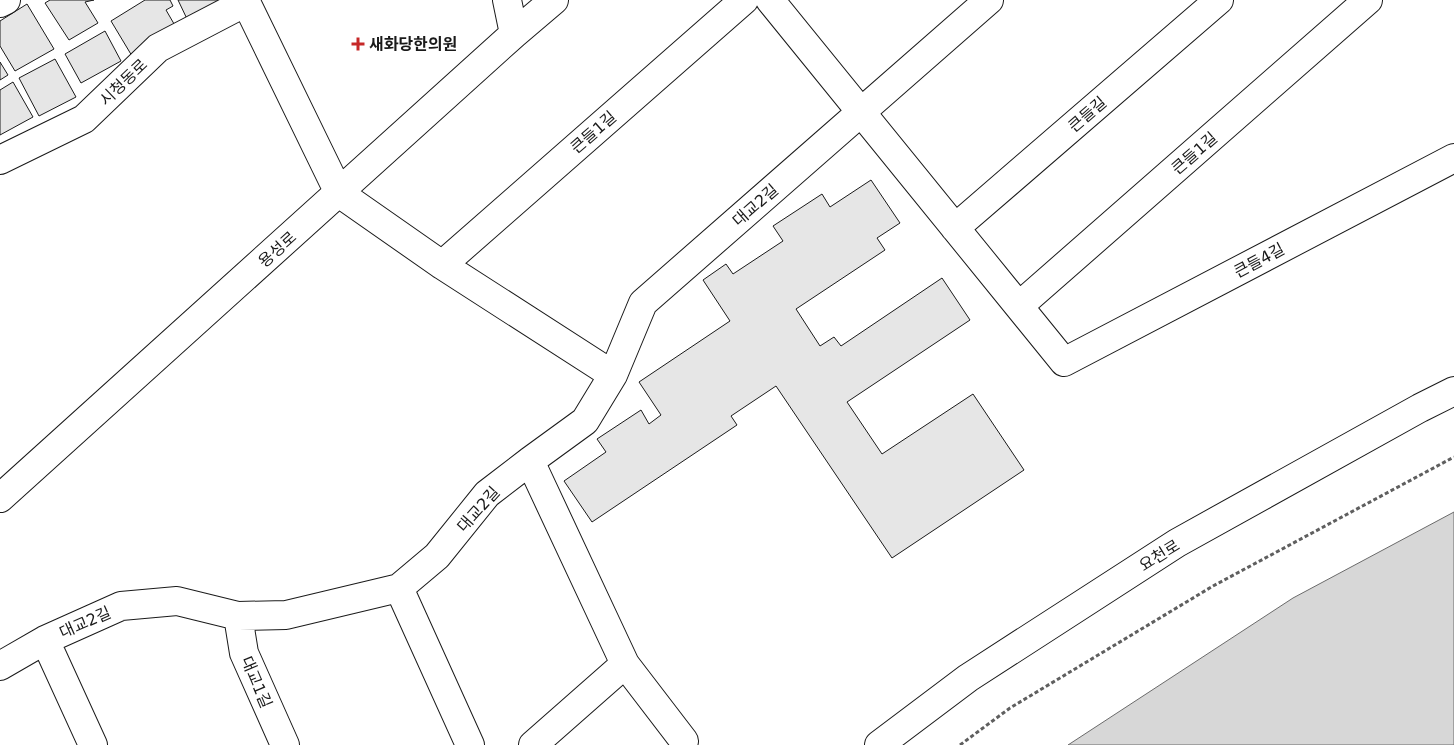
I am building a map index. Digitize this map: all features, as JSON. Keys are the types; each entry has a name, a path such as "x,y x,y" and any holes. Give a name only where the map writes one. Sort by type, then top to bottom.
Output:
{"street":[{"path":"0,3 6,0"},
{"path":"506,0 514,34"},
{"name":"용성로","path":"0,498 554,0"},
{"name":"큰들1길","path":"442,265 744,0"},
{"path":"770,0 1019,306"},
{"path":"861,112 990,0"},
{"name":"큰들길","path":"955,228 1219,0"},
{"name":"큰들1길","path":"1019,306 1368,0"},
{"name":"시청동로","path":"0,160 84,119 158,48 245,1 339,193"},
{"name":"대교2길","path":"0,666 45,640 122,606 177,601 238,616 286,615 399,588 437,556 487,494 585,422 613,375 643,303 861,112"},
{"name":"큰들4길","path":"1019,306 1064,362 1454,158"},
{"path":"339,193 442,265 613,375"},
{"name":"요천로","path":"880,745 968,678 1177,543 1420,408 1454,392"},
{"path":"530,461 626,664 684,742"},
{"path":"399,588 470,745"},
{"name":"대교1길","path":"238,616 244,653 285,745"},
{"path":"45,640 93,745"},
{"path":"533,745 626,664"}],"path":[{"path":"960,745 1010,708 1213,586 1454,457"}],"shaded area":[{"path":"1454,512 1454,745 1068,745 1293,598"}],"building":[{"path":"50,0 94,0 85,2 98,23 69,40 45,3"},
{"path":"145,0 170,0 173,6 166,10 177,29 132,56 111,21"},
{"path":"178,0 220,0 188,21"},
{"path":"27,4 54,49 15,71 0,46 0,21"},
{"path":"105,31 121,61 81,83 65,54"},
{"path":"55,59 76,97 39,116 19,78"},
{"path":"0,62 8,75 0,80"},
{"path":"13,82 33,117 0,135 0,90"},
{"path":"871,180 900,223 877,238 885,250 796,309 820,346 834,337 841,346 942,278 970,320 847,402 882,454 973,394 1024,470 892,558 776,386 731,416 737,425 592,522 564,481 606,452 597,439 641,410 649,424 661,415 639,382 730,321 703,280 726,264 733,274 783,241 773,226 822,194 830,207"}],"place":[{"name":"새화당한의원","path":"358,44"}]}
